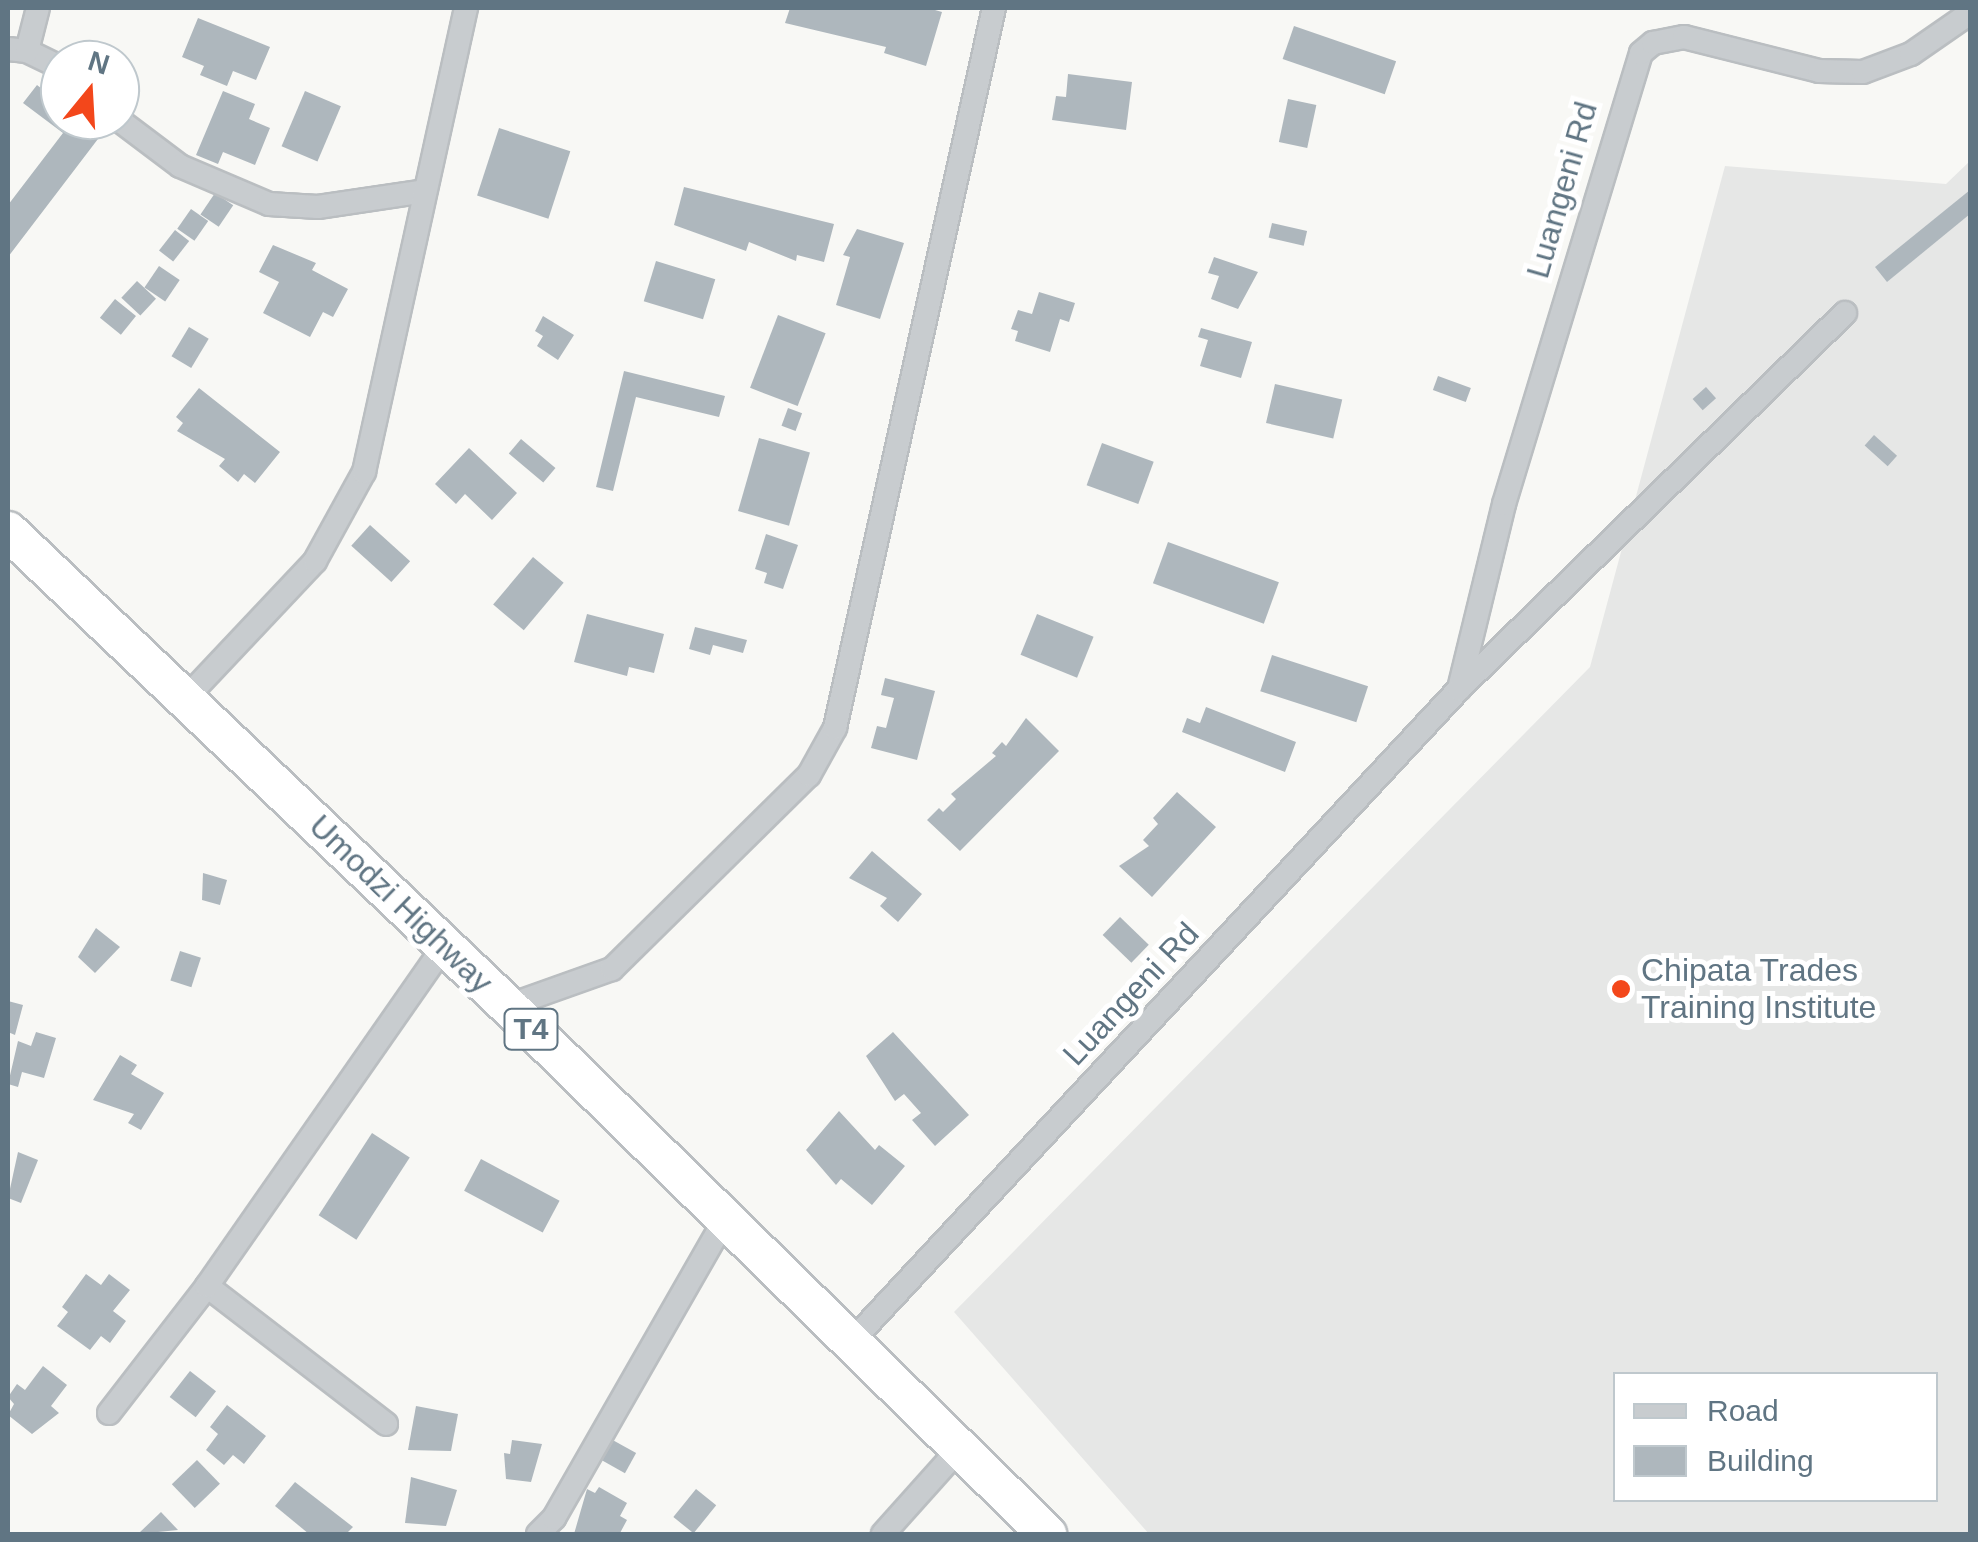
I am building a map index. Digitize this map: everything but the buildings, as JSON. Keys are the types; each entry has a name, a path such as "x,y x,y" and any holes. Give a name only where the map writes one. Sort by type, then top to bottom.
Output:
{"highway":[{"name":"Umodzi Highway","path":"8,530 508,1006 1047,1534"}],"street":[{"path":"17,50 38,8"},
{"path":"186,698 314,560 343,518 364,472 466,8"},
{"path":"508,1006 612,969 809,775 835,728 994,8"},
{"name":"Luangeni Rd","path":"1459,689 1504,504 1641,53 1653,43 1684,38 1819,71 1863,72 1911,54 1970,13"},
{"path":"140,136 180,166 269,204 318,208 425,191"},
{"name":"Luangeni Rd","path":"851,1342 1459,689 1844,313"},
{"path":"109,1413 207,1286 444,946"},
{"path":"538,1534 554,1518 724,1221"},
{"path":"207,1286 386,1424"},
{"path":"883,1534 958,1450"}],"shaded area":[{"name":"Chipata Trades Training Institute","path":"1970,161 1970,1534 1149,1534 954,1312 1590,667 1725,166 1946,184"}],"place":[{"name":"Chipata Trades Training Institute","path":"1621,989"}]}
